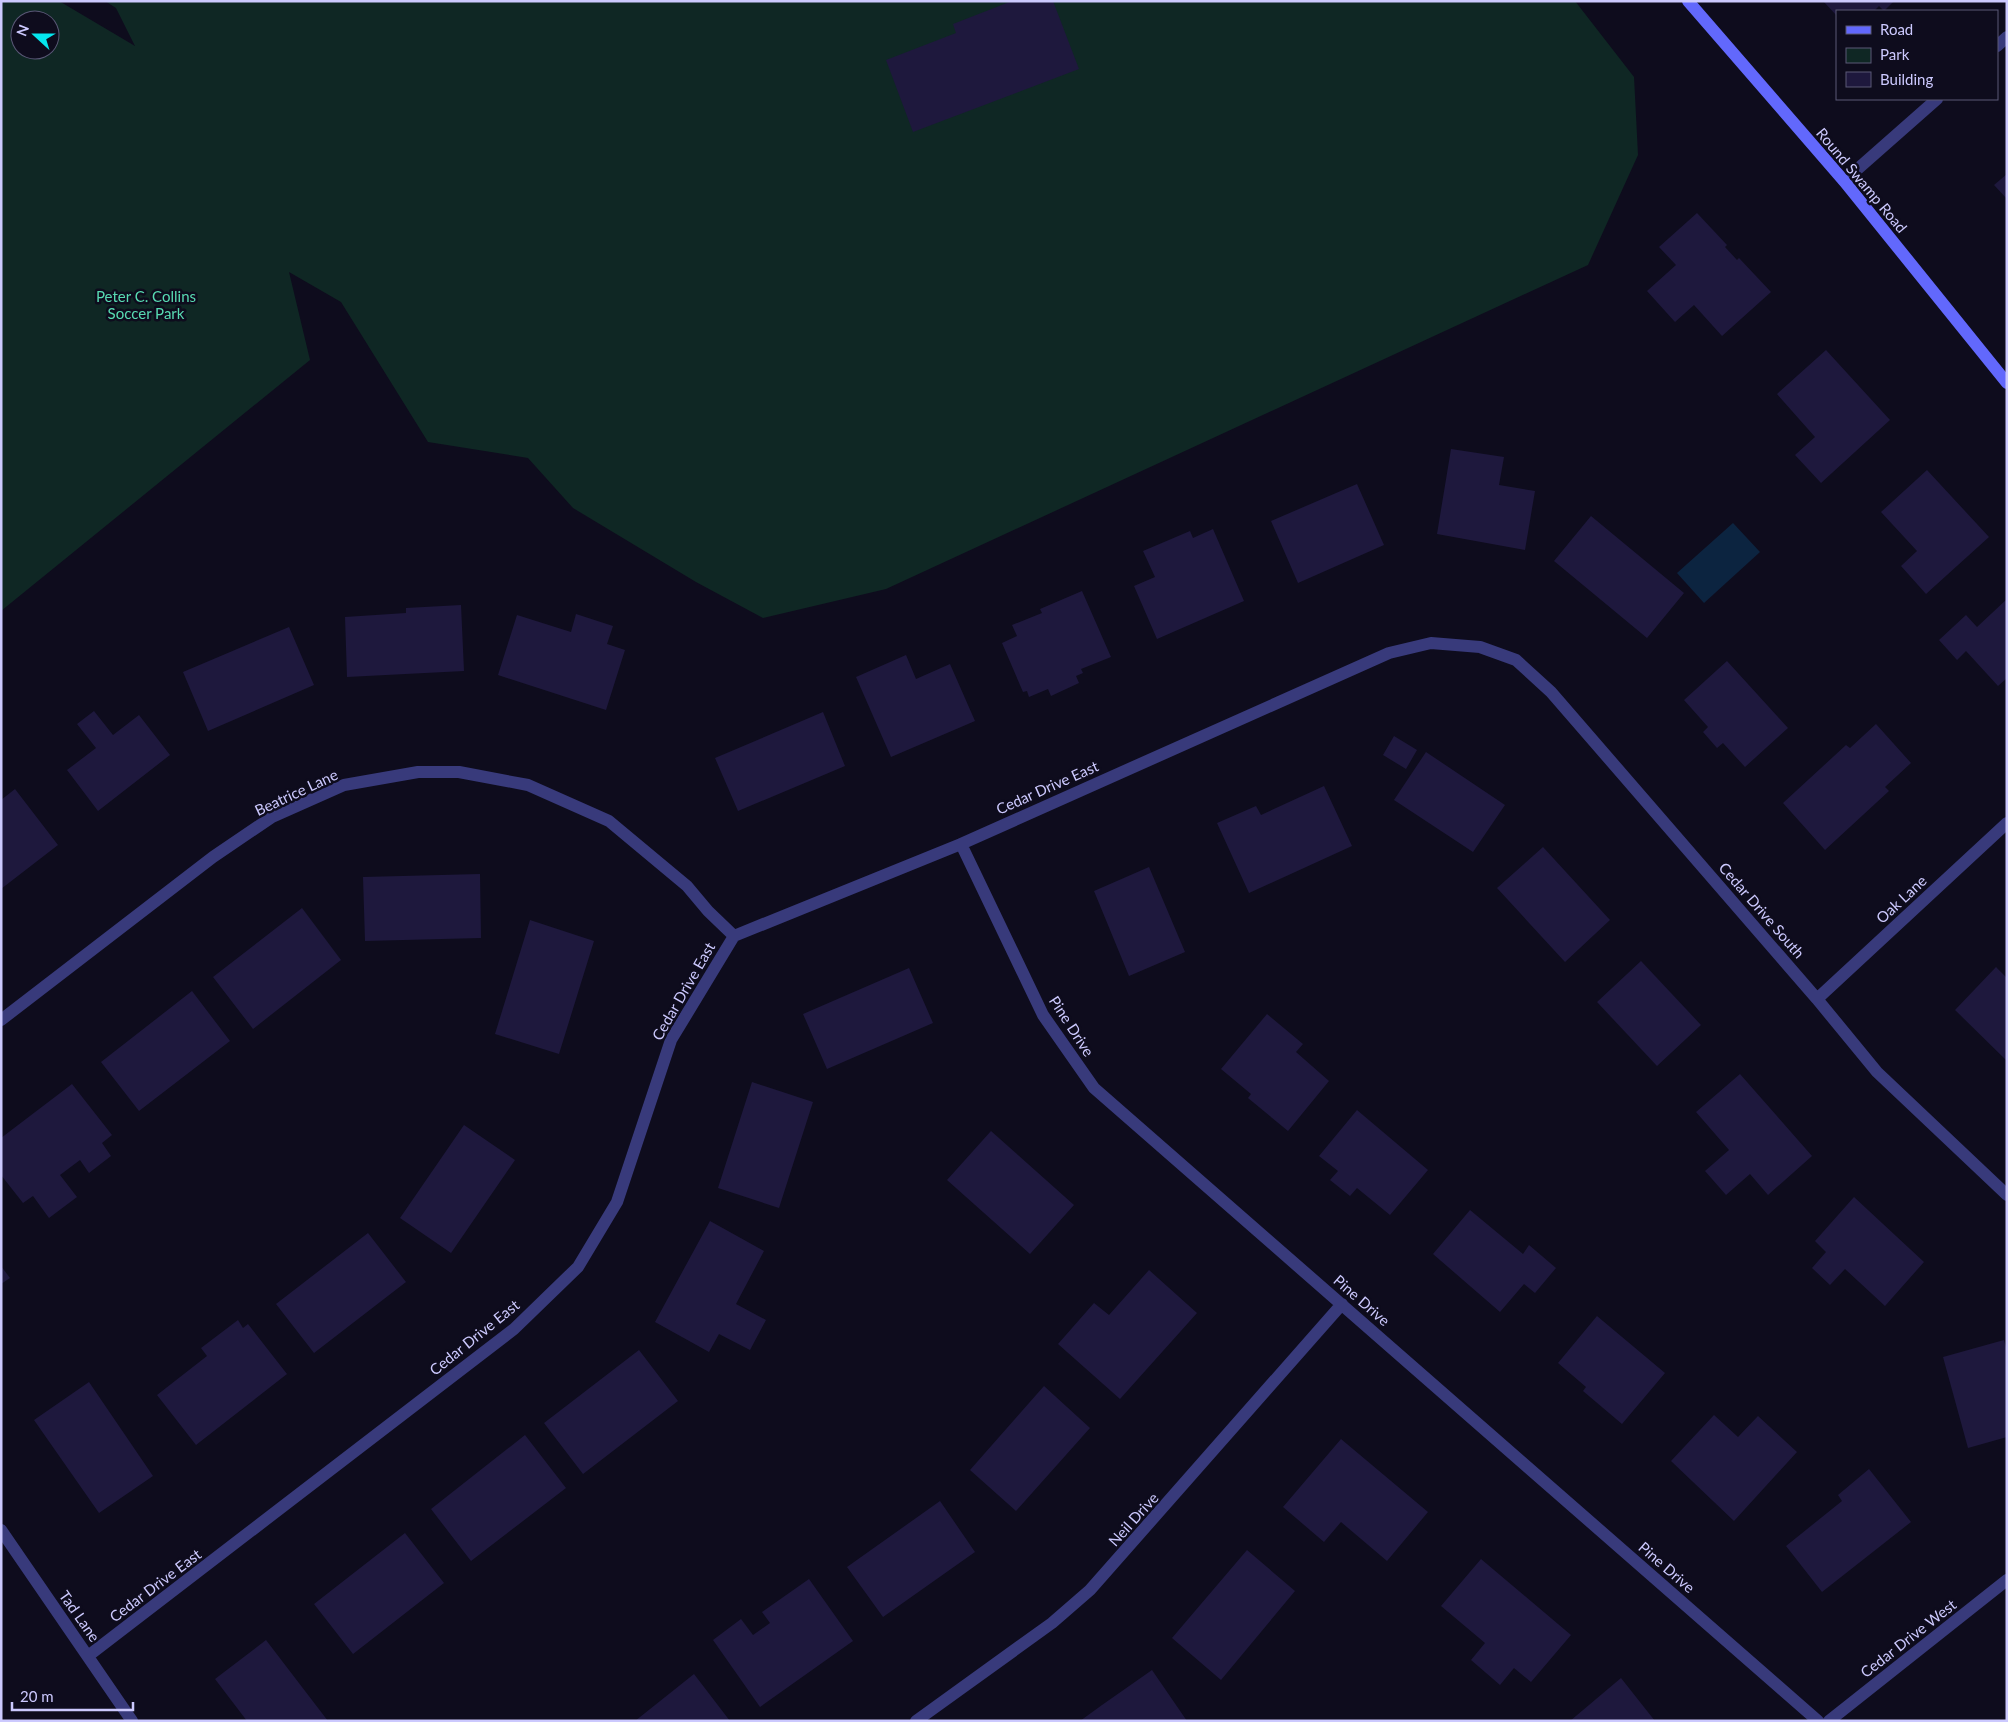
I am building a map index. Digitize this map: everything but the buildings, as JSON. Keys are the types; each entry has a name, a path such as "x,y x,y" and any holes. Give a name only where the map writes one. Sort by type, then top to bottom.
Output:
{"main road":[{"name":"Round Swamp Road","path":"1688,1 1844,181 2007,383"}],"street":[{"path":"1844,181 1936,100"},
{"name":"Cedar Drive East","path":"88,1656 514,1329 578,1267 617,1202 671,1040 734,936 961,844 1389,653 1431,643 1480,647 1492,650"},
{"name":"Cedar Drive South","path":"1492,650 1516,660 1551,692 1817,999 1877,1072 2007,1195"},
{"name":"Beatrice Lane","path":"1,1020 213,857 272,817 344,786 418,772 459,772 528,785 609,821 687,886 708,912 734,936"},
{"name":"Oak Lane","path":"1817,999 2007,823"},
{"name":"Pine Drive","path":"961,844 1043,1014 1094,1088 1818,1721"},
{"name":"Neil Drive","path":"916,1721 1052,1623 1090,1590 1342,1304"},
{"name":"Tad Lane","path":"1,1530 132,1721"},
{"name":"Cedar Drive West","path":"1829,1721 2007,1580"}],"green space":[{"name":"Peter C. Collins Soccer Park","path":"1,1 59,1 135,46 116,8 105,1 1575,1 1634,77 1638,155 1588,265 886,589 763,618 696,582 573,508 528,458 428,442 341,302 289,272 310,360 1,611"}],"water":[{"path":"1733,523 1760,552 1704,603 1677,573"}]}
